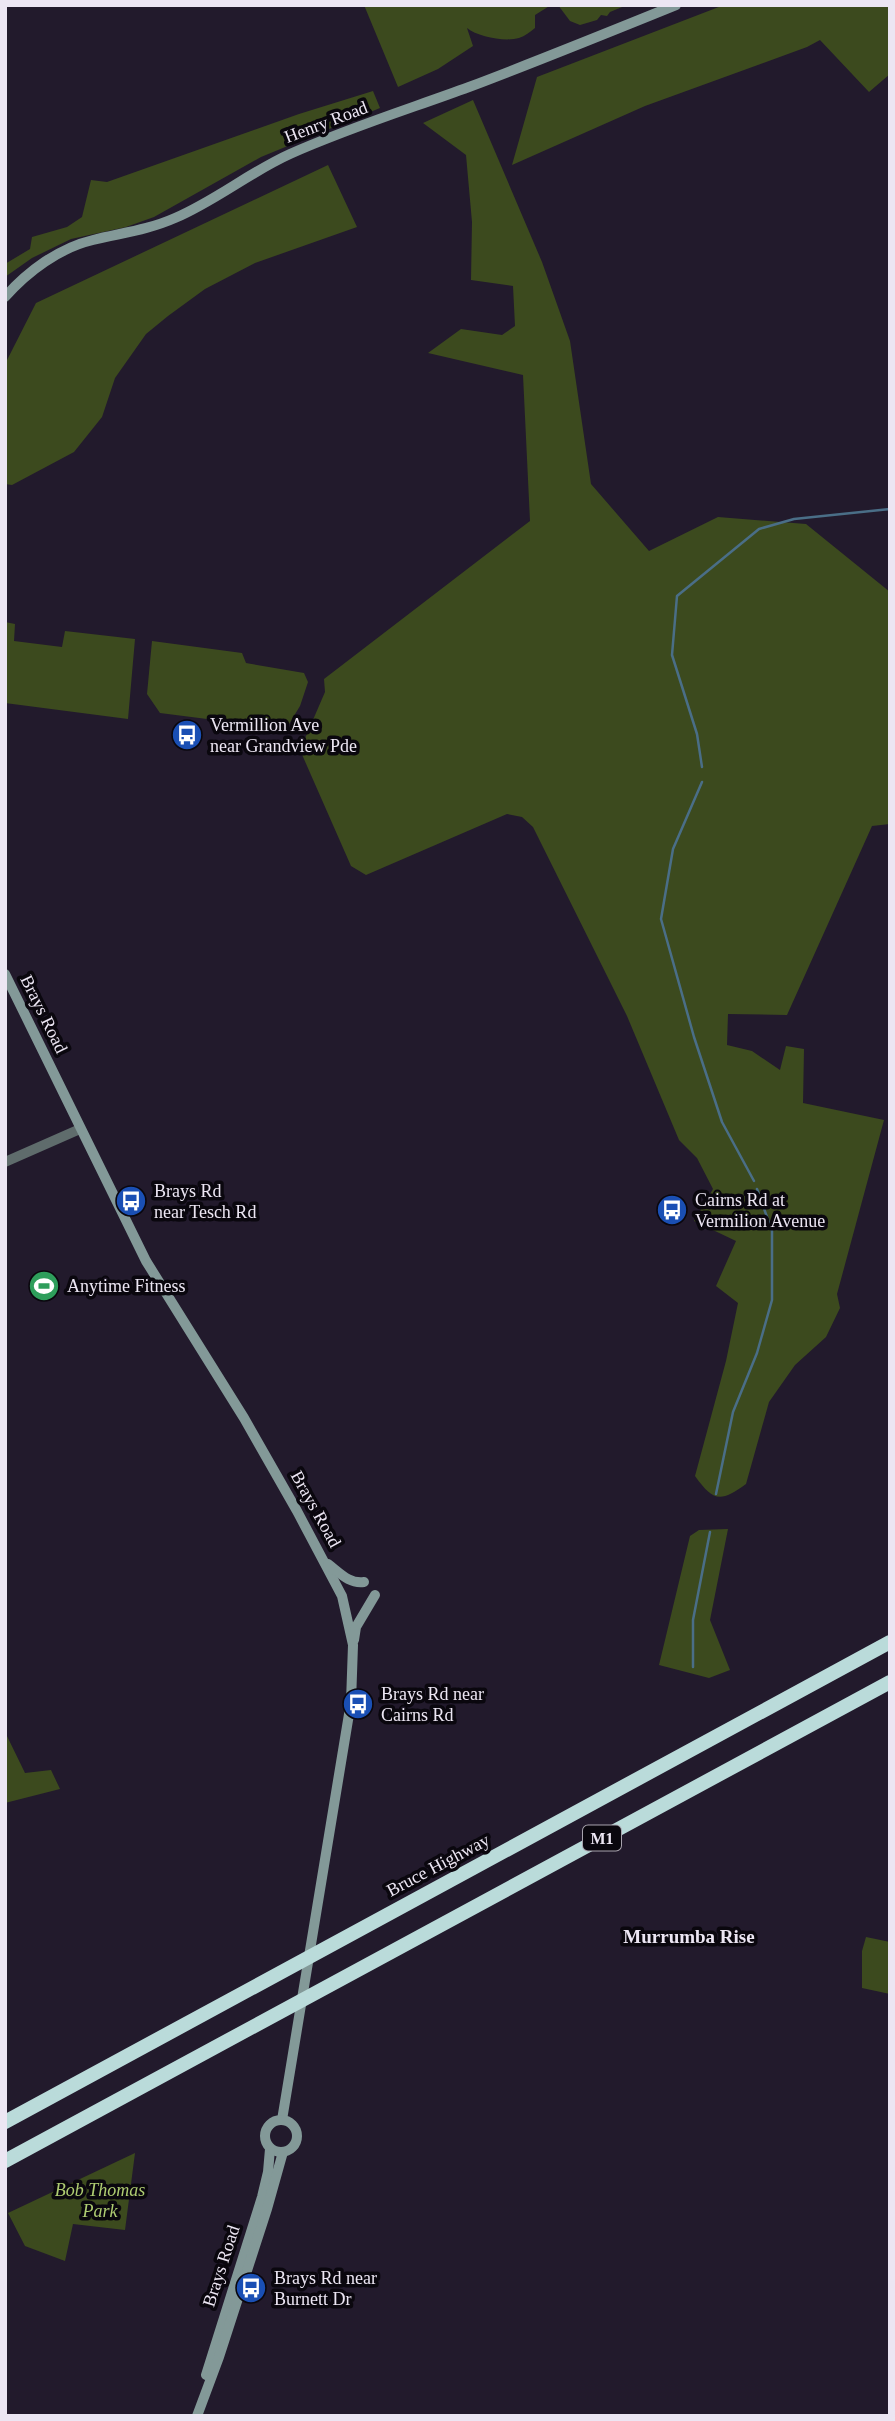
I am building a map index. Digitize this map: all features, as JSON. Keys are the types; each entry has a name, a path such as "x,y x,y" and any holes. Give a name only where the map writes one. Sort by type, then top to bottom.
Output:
{"highway":[{"name":"Bruce Highway","path":"5,2122 890,1642"},
{"name":"M1","path":"5,2161 890,1682"}],"main road":[{"name":"Henry Road","path":"5,297 34,270 69,248 93,240 134,233 163,223 189,212 253,173 301,149 524,66 676,5"},
{"name":"Brays Road","path":"5,974 146,1261 244,1418 342,1596 353,1645 351,1702 282,2120"},
{"path":"325,1563 348,1580 355,1583 364,1582"},
{"path":"353,1645 356,1628 375,1595"},
{"path":"282,2120 292,2125 297,2134 294,2145 283,2152 270,2149 265,2140 265,2130 272,2122 282,2120"},
{"name":"Brays Road","path":"197,2416 214,2347 265,2184 270,2149"},
{"name":"Brays Road","path":"204,2393 211,2381 241,2290 283,2152"}],"street":[{"path":"5,1162 80,1129"}],"green space":[{"path":"364,5 551,5 535,15 535,28 519,38 492,38 467,28 473,46 438,69 398,87"},
{"path":"558,5 627,5 607,16 601,15 597,20 580,25 570,21"},
{"path":"724,5 890,5 890,74 869,92 820,40 645,106 512,165 537,77"},
{"path":"373,91 380,108 261,157 154,217 126,227 71,239 32,258 5,277 5,264 30,249 32,237 67,227 82,217 91,180 107,182 299,114"},
{"path":"473,100 542,262 570,341 591,484 649,551 718,517 806,524 890,592 890,824 872,826 787,1015 728,1014 727,1045 752,1051 780,1070 786,1046 804,1049 803,1103 884,1120 837,1294 840,1308 826,1337 795,1365 769,1402 746,1484 723,1496 712,1495 695,1476 726,1361 738,1303 716,1286 736,1241 694,1221 713,1189 697,1158 679,1140 627,1016 533,827 522,817 507,814 366,875 351,866 300,750 325,692 324,679 530,521 523,375 428,353 461,329 502,335 515,326 513,286 471,280 472,222 466,155 423,123"},
{"path":"328,165 357,227 255,263 205,289 168,316 146,334 115,378 102,417 74,452 12,485 5,484 5,364 36,303"},
{"path":"5,622 15,624 14,641 62,647 65,631 135,639 128,719 5,703"},
{"path":"152,641 242,653 246,663 304,673 308,682 300,706 286,729 160,713 147,694"},
{"path":"728,1529 710,1620 730,1670 709,1678 659,1665 690,1536 699,1530"},
{"path":"5,1732 25,1773 51,1770 60,1789 5,1803"},
{"path":"866,1937 890,1942 890,1994 862,1988 862,1951"},
{"name":"Bob Thomas Park","path":"135,2153 125,2230 73,2224 65,2261 25,2246 8,2213"}],"waterway":[{"path":"702,767 697,734 672,655 677,596 759,529 794,519 890,509"},
{"path":"702,782 673,849 661,919 694,1037 722,1122 754,1181"},
{"path":"716,1494 733,1412 757,1353 772,1300 772,1231 757,1189"},
{"path":"693,1667 693,1620 710,1532"}],"place":[{"name":"Vermillion Ave near Grandview Pde","path":"187,735"},
{"name":"Brays Rd near Tesch Rd","path":"131,1201"},
{"name":"Cairns Rd at Vermilion Avenue","path":"672,1210"},
{"name":"Anytime Fitness","path":"44,1286"},
{"name":"Brays Rd near Cairns Rd","path":"358,1704"},
{"name":"Brays Rd near Burnett Dr","path":"251,2288"}],"district":[{"name":"Murrumba Rise","path":"689,1936"}]}
